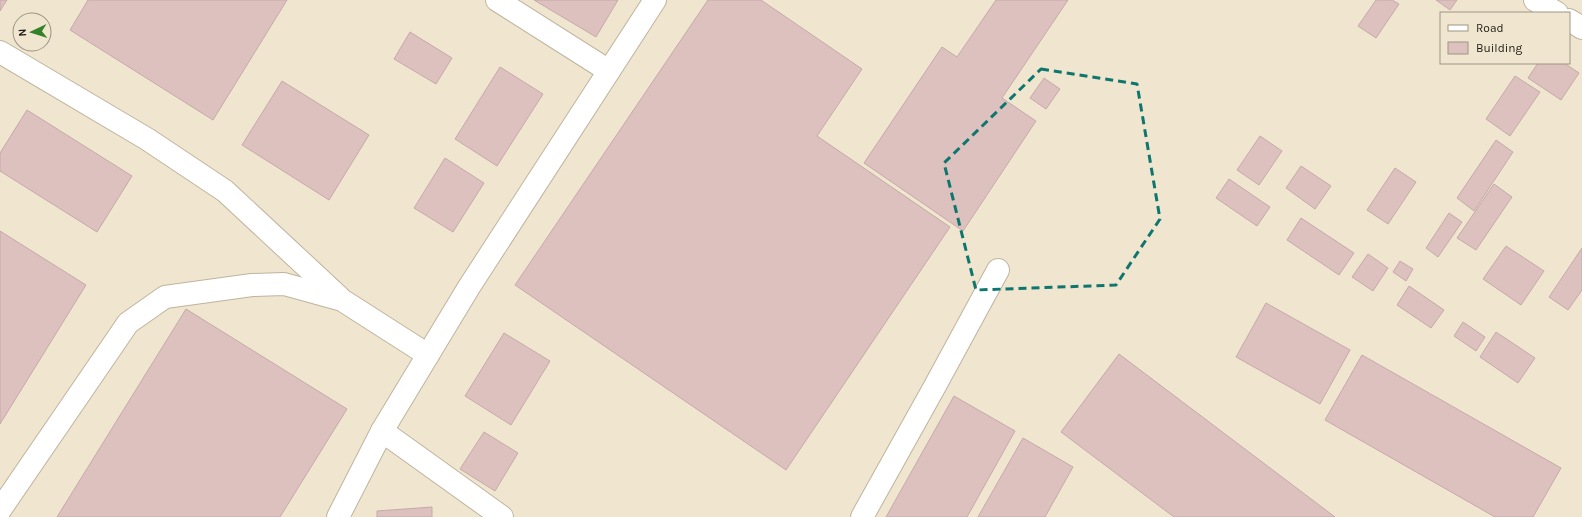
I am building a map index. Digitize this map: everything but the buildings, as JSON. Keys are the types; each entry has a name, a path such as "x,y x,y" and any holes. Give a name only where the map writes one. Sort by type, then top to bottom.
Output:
{"street":[{"path":"497,0 609,71"},
{"path":"338,517 382,431 469,287 655,0"},
{"path":"1535,0 1555,12"},
{"path":"1570,21 1582,28"},
{"path":"0,52 147,139 225,191 342,300 428,355"},
{"path":"862,517 998,270"},
{"path":"0,510 128,323 165,297 252,285 284,284 342,300"},
{"path":"382,431 502,517"}],"highlighted area":[{"path":"1041,69 1137,84 1160,219 1116,285 976,290 944,163"}]}
